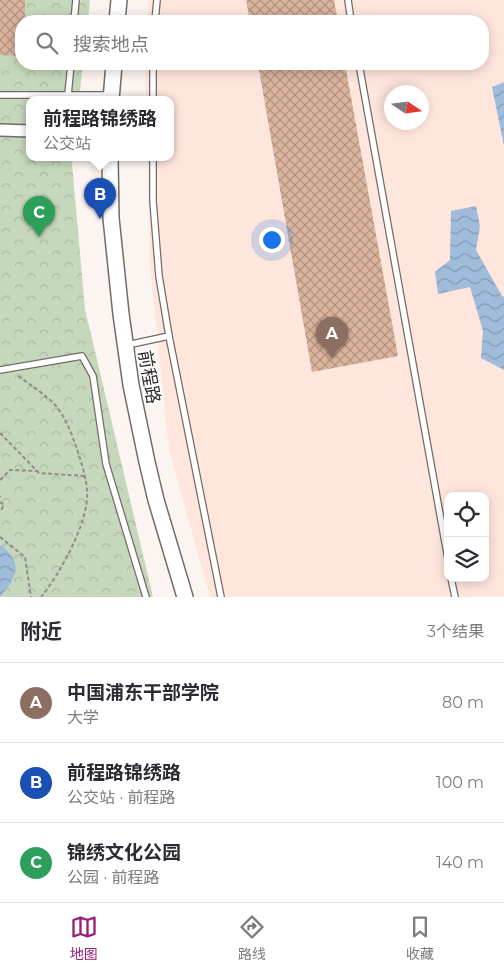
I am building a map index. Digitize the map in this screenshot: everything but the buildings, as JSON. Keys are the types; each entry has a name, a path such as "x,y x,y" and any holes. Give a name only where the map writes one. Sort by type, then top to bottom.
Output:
{"street":[{"path":"117,15 118,0"},
{"path":"111,96 113,70"},
{"path":"0,130 26,131"},
{"name":"前程路","path":"110,161 111,218 124,346 136,414 156,500 185,597"}],"lane":[{"path":"75,15 76,0"},
{"path":"156,15 157,0"},
{"path":"348,0 351,15"},
{"path":"68,95 70,70"},
{"path":"153,96 154,70"},
{"path":"360,70 444,537"},
{"path":"0,95 82,96"},
{"path":"153,161 153,201 159,276 169,336 221,597"},
{"path":"124,346 169,336"},
{"path":"0,370 82,356 93,376 106,464 146,597"},
{"path":"452,582 454,597"}],"path":[{"path":"8,368 47,397 58,409 74,441 87,490 86,505 81,524 68,557 41,597"},
{"path":"0,432 37,471"},
{"path":"0,480 10,470 84,476"},
{"path":"0,502 4,505 0,512"},
{"path":"0,537 24,557 31,597"}],"shaded area":[{"path":"149,0 504,0 504,597 210,597 169,450 150,267 148,161 174,161 174,96 146,96 145,70 489,70 489,15 148,15"}],"green space":[{"path":"0,0 90,0 89,15 15,15 15,70 82,70 79,96 26,96 26,161 72,161 85,309 153,597 0,597"}],"water":[{"path":"504,82 504,146 492,87"},
{"path":"476,206 480,226 476,250 504,297 504,370 481,358 483,331 470,287 438,294 435,272 450,260 451,211"},
{"path":"0,545 13,558 15,571 14,577 0,597"}],"place":[{"name":"前程路锦绣路","path":"100,219"},
{"name":"锦绣文化公园","path":"39,237"},
{"name":"中国浦东干部学院","path":"332,358"}]}
